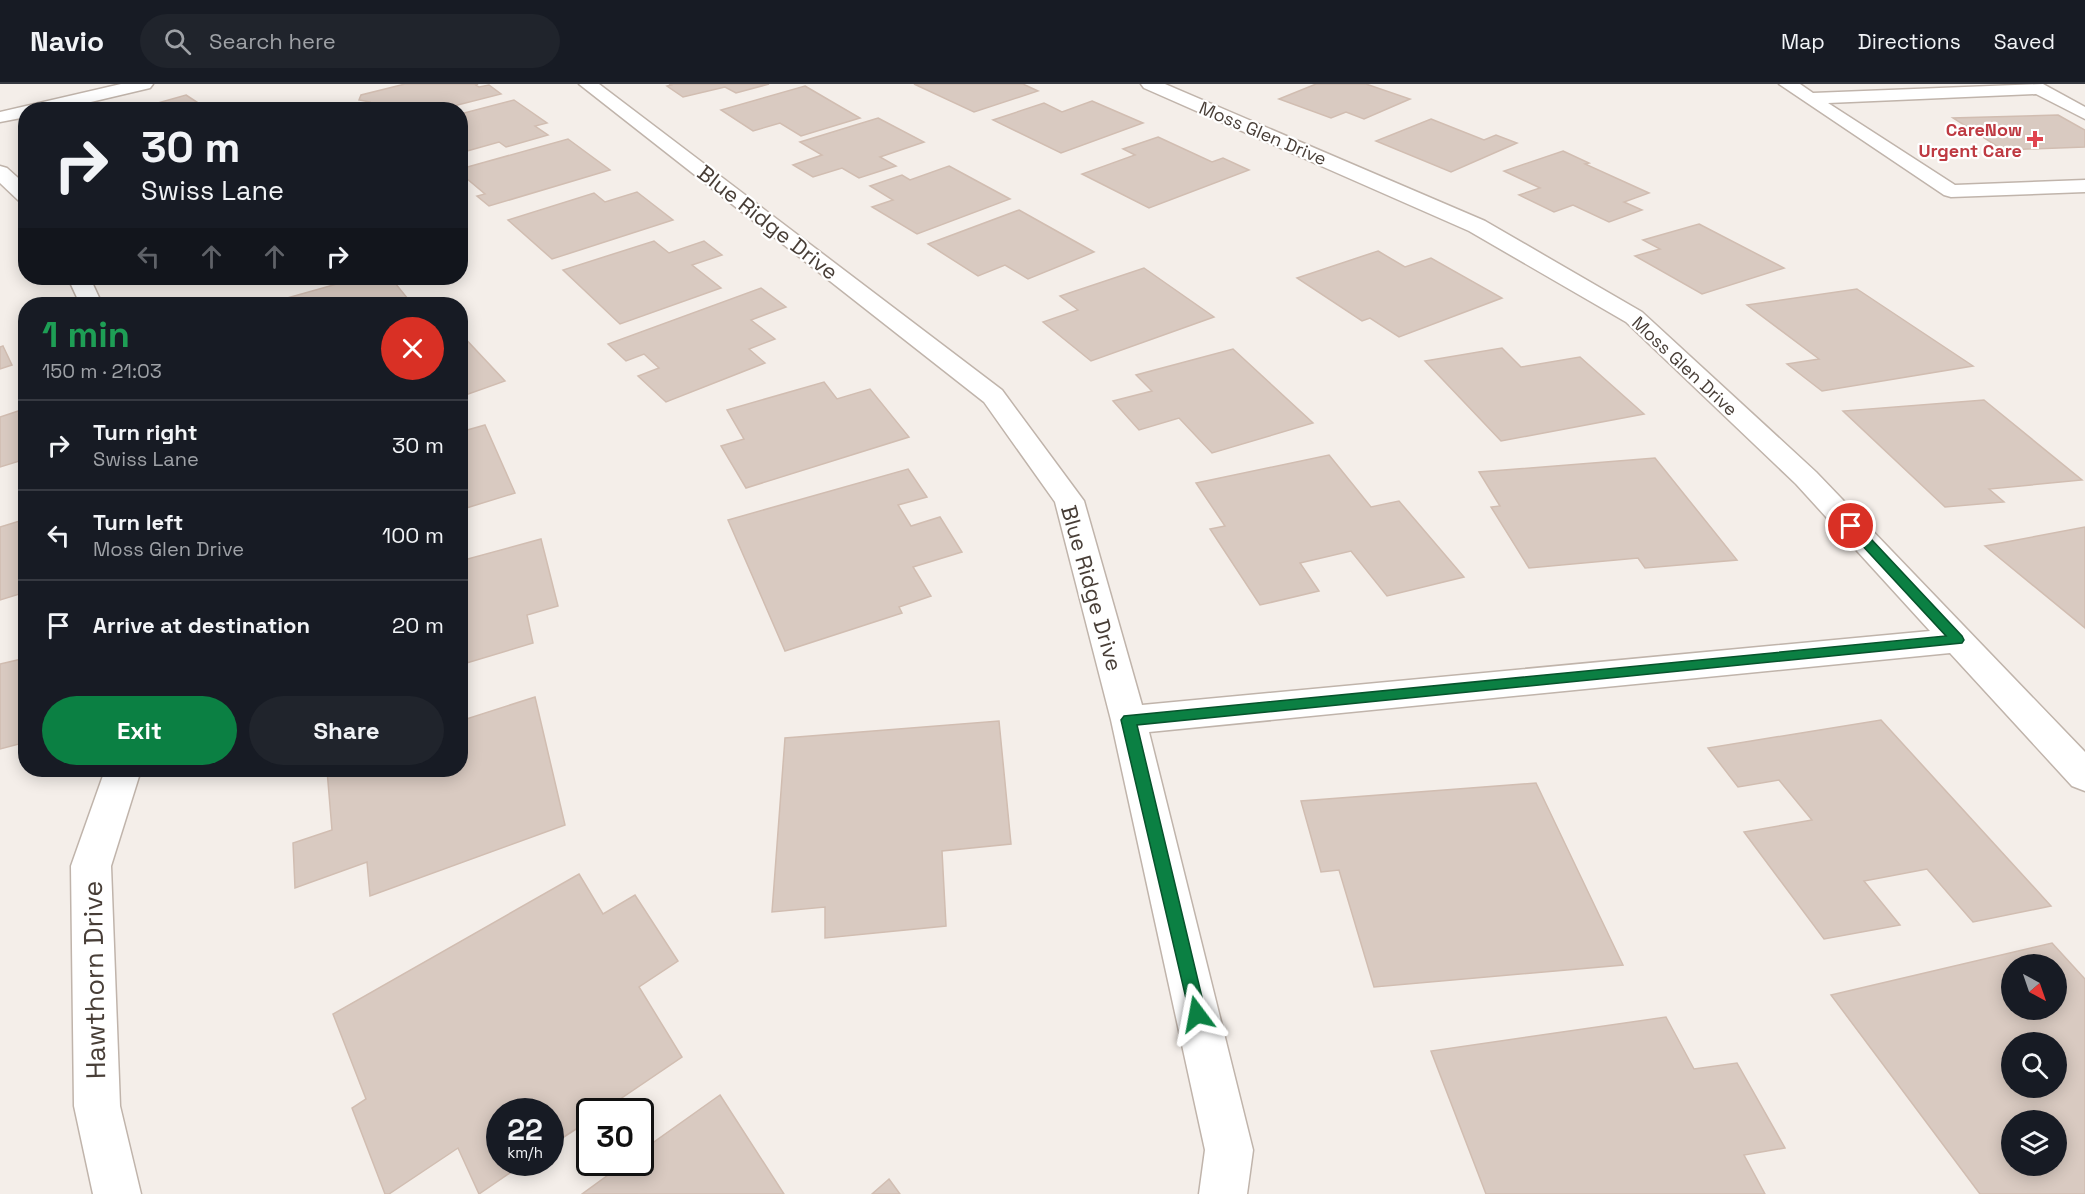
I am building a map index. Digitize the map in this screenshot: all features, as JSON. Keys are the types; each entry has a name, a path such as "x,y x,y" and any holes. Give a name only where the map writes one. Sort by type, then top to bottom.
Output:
{"street":[{"path":"66,102 144,84"},
{"name":"Blue Ridge Drive","path":"588,84 993,396 1069,501 1129,720 1229,1150 1224,1194"},
{"name":"Moss Glen Drive","path":"1150,84 1477,226 1634,317 1806,478 2085,776"},
{"path":"1788,84 1951,191 2085,186"},
{"path":"1809,98 2034,87 2085,114"},
{"path":"0,117 18,113"},
{"path":"0,172 18,189"},
{"path":"1129,720 1958,640"},
{"name":"Hawthorn Drive","path":"117,1194 97,1106 91,866 121,777"}],"building":[{"path":"405,84 478,84 476,85 479,87 489,85 501,94 468,102 370,102 359,100 361,95"},
{"path":"669,84 769,84 736,93 725,87 683,97 667,86 671,85"},
{"path":"914,84 1023,84 1038,91 974,112"},
{"path":"1316,84 1366,84 1410,99 1364,119 1346,112 1331,118 1279,99"},
{"path":"805,86 860,118 801,136 780,123 753,131 721,110"},
{"path":"186,95 197,102 161,102"},
{"path":"514,100 547,123 535,126 548,135 506,147 499,142 468,151 468,112"},
{"path":"1092,101 1143,123 1061,153 993,120 1044,103 1062,112"},
{"name":"CareNow Urgent Care","path":"2058,115 2085,130 2085,147 2003,150 1953,118"},
{"path":"878,118 924,142 880,157 896,166 859,178 842,168 813,177 793,165 822,155 800,142"},
{"path":"1431,119 1484,140 1496,135 1517,143 1451,172 1376,141"},
{"path":"1158,137 1212,162 1223,158 1249,170 1149,208 1082,174 1135,155 1123,149"},
{"path":"568,139 610,170 489,206 477,196 485,194 468,180 468,167"},
{"path":"1563,151 1589,163 1585,164 1649,193 1624,202 1642,210 1609,222 1573,205 1554,212 1519,195 1540,188 1504,171"},
{"path":"949,166 1010,199 917,234 872,207 893,200 870,186 902,175 910,180"},
{"path":"637,192 673,220 552,259 508,220 594,193 605,202"},
{"path":"1019,210 1094,252 1028,279 1005,265 978,276 928,244"},
{"path":"1699,224 1784,268 1702,294 1635,256 1660,249 1643,240"},
{"path":"654,241 669,253 704,241 722,255 692,265 721,288 620,324 563,270"},
{"path":"1378,251 1405,267 1431,258 1502,298 1399,337 1370,318 1362,321 1297,278"},
{"path":"1144,268 1214,317 1091,361 1043,322 1078,310 1060,296"},
{"path":"333,285 397,285 406,297 291,297"},
{"path":"761,288 786,307 751,320 775,339 749,349 765,363 666,402 638,376 659,368 644,354 626,361 608,344"},
{"path":"1857,289 1973,366 1822,391 1787,364 1819,359 1747,305"},
{"path":"468,342 505,381 468,394"},
{"path":"3,346 12,365 0,369 0,347"},
{"path":"1502,348 1521,367 1580,357 1644,414 1501,441 1425,361"},
{"path":"1233,349 1313,423 1212,453 1179,418 1139,430 1113,401 1152,391 1136,375"},
{"path":"824,382 837,399 870,389 909,437 746,488 721,446 744,439 727,410"},
{"path":"1984,400 2082,480 1989,489 2004,502 1945,507 1843,411"},
{"path":"18,411 18,461 0,467 0,417"},
{"path":"485,425 515,493 468,508 468,430"},
{"path":"1329,455 1371,507 1399,501 1464,577 1387,596 1351,551 1300,563 1319,591 1260,605 1210,529 1225,526 1196,483"},
{"path":"1655,458 1737,560 1645,568 1638,558 1529,568 1491,507 1500,506 1479,472"},
{"path":"908,469 927,497 898,505 911,526 940,517 962,552 913,567 931,596 899,607 902,613 785,651 728,520"},
{"path":"18,521 18,594 0,600 0,527"},
{"path":"2085,527 2085,628 1985,546"},
{"path":"541,539 558,606 527,615 533,643 468,663 468,559"},
{"path":"18,660 18,744 0,749 0,664"},
{"path":"535,697 565,825 370,896 367,862 295,888 293,843 332,830 328,777 468,777 468,718"},
{"path":"1881,720 2051,906 1973,922 1927,869 1864,881 1900,925 1824,939 1744,832 1812,820 1779,780 1738,787 1708,748"},
{"path":"999,721 1011,844 942,851 946,926 825,938 825,907 772,912 785,738"},
{"path":"1536,783 1623,965 1374,987 1339,870 1321,872 1301,801"},
{"path":"579,874 603,914 635,895 678,961 639,987 682,1057 622,1098 576,1098 576,1129 564,1137 564,1098 486,1098 486,1176 505,1176 479,1194 458,1148 389,1194 385,1194 352,1108 366,1099 333,1014"},
{"path":"2052,943 2062,954 2005,954"},
{"path":"2001,955 2001,1020 2067,1020 2067,959 2085,979 2085,1194 1980,1194 1831,995"},
{"path":"1666,1017 1694,1069 1737,1063 1785,1148 1744,1155 1765,1194 1486,1194 1431,1051"},
{"path":"720,1095 784,1194 582,1194 607,1176 654,1176 654,1142"},
{"path":"889,1179 900,1194 872,1194"}],"place":[{"name":"CareNow Urgent Care","path":"2035,139"}],"route":[{"path":"1197,1014 1129,720 1958,640 1851,526"}]}
